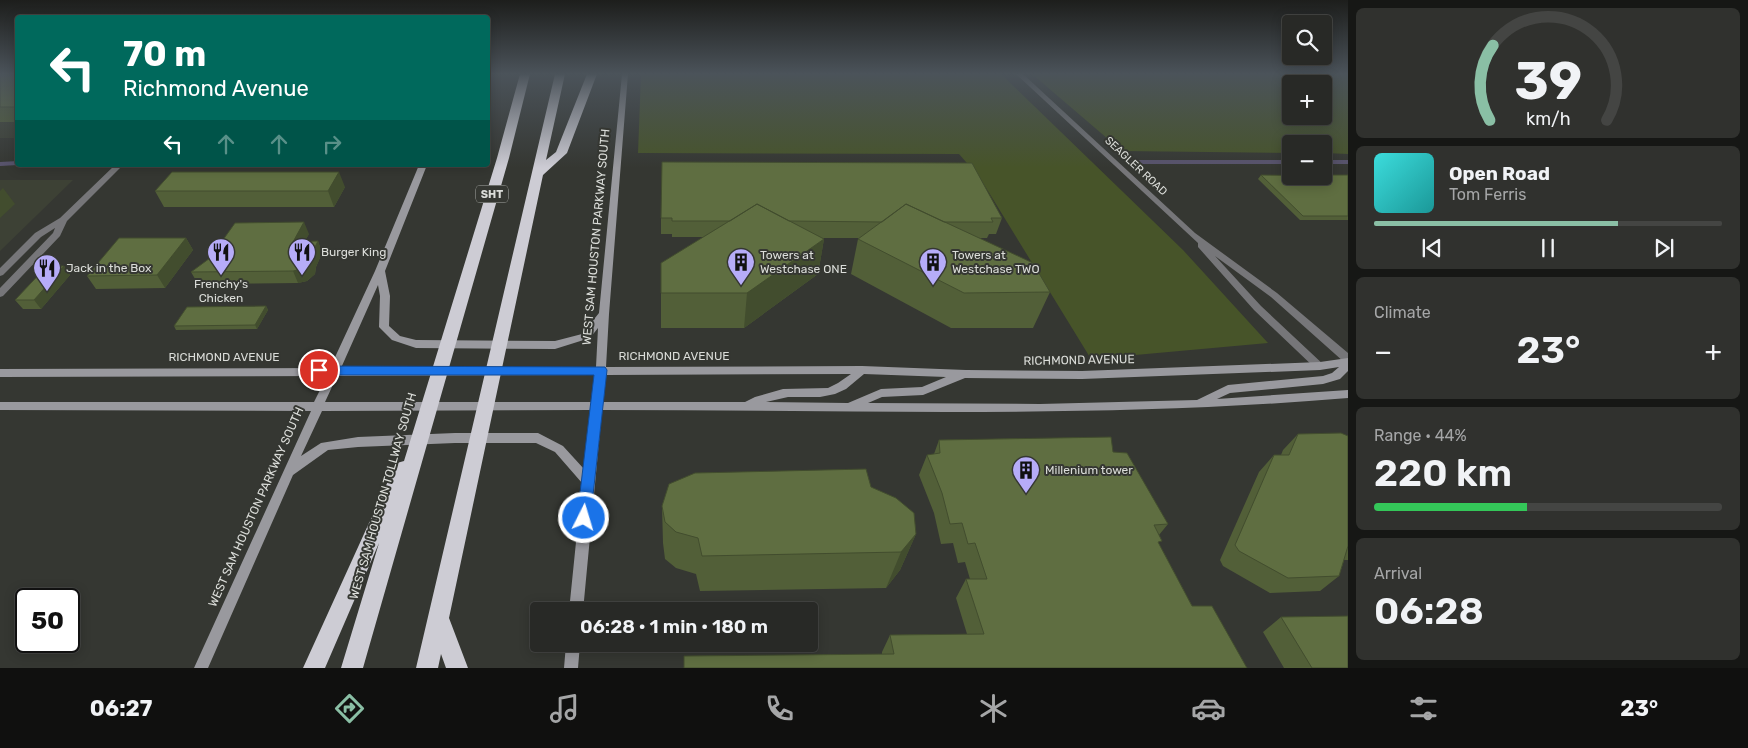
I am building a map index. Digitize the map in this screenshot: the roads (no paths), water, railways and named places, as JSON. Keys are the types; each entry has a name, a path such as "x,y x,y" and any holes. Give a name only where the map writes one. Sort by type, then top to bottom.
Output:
{"highway":[{"name":"WEST SAM HOUSTON TOLLWAY SOUTH","path":"352,668 405,475 428,410 517,105"},
{"path":"427,668 553,105"},
{"path":"537,174 560,153 579,105"},
{"path":"314,668 405,475"},
{"path":"438,618 457,668"}],"main road":[{"name":"WEST SAM HOUSTON PARKWAY SOUTH","path":"577,602 601,370 622,105"},
{"name":"WEST SAM HOUSTON PARKWAY SOUTH","path":"201,668 317,407 380,271 422,167"},
{"path":"380,271 385,296 384,327 396,338 416,344 555,345 586,336 604,314"},
{"path":"1198,404 1228,389 1323,380 1336,376 1348,362"},
{"name":"RICHMOND AVENUE","path":"0,373 334,370 862,370 966,374 1082,375 1320,366 1348,362"},
{"path":"736,406 786,393 830,393 846,385 862,370"},
{"path":"849,407 881,393 923,391 966,374"},
{"path":"0,406 736,406 988,409 1248,403 1348,394"},
{"path":"288,472 325,446 358,442 455,438 538,438 559,449 588,482"},
{"path":"571,668 572,652"}],"street":[{"name":"SEAGLER ROAD","path":"1052,105 1192,235 1274,295 1348,362"},
{"path":"0,273 38,235 63,220 117,167"},
{"path":"0,294 56,234 63,220"},
{"name":"SEAGLER ROAD","path":"1192,235 1236,288 1320,366"}],"waterway":[{"path":"1133,162 1282,162"},
{"path":"1332,162 1348,162"},
{"path":"0,164 15,163"}],"place":[{"name":"Frenchy's Chicken","path":"221,276"},
{"name":"Burger King","path":"302,276"},
{"name":"Towers at Westchase ONE","path":"741,286"},
{"name":"Towers at Westchase TWO","path":"933,286"},
{"name":"Jack in the Box","path":"47,292"},
{"name":"Millenium tower","path":"1026,494"}]}
